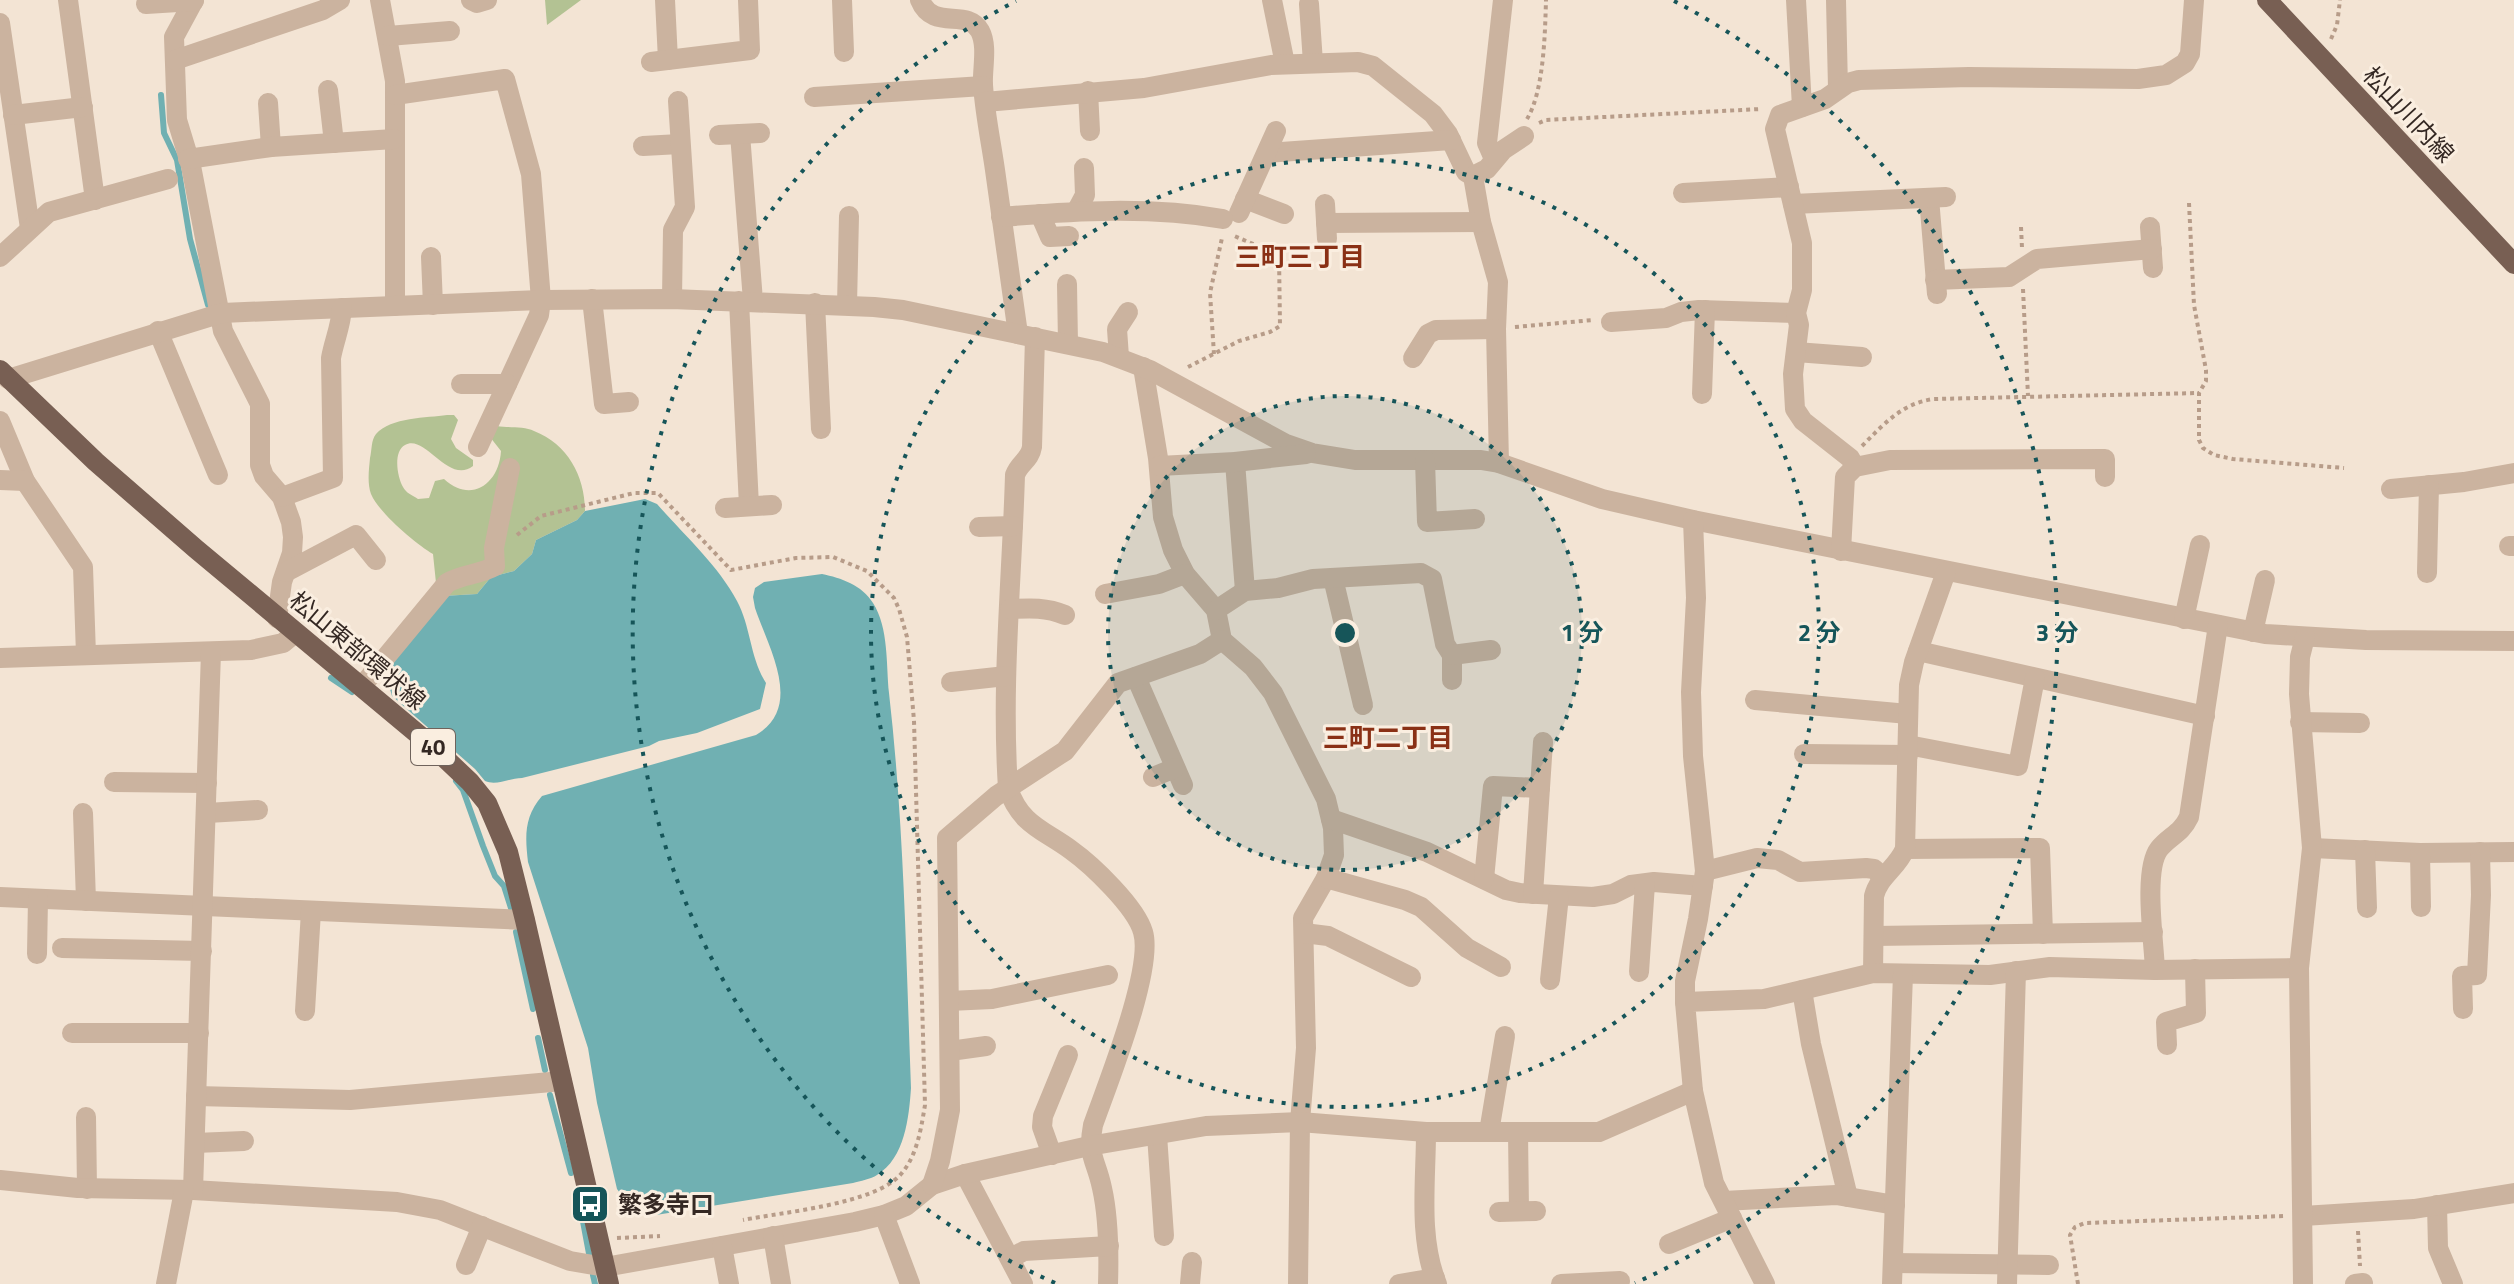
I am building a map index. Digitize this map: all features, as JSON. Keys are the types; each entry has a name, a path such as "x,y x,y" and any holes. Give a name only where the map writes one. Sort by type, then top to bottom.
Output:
{"main road":[{"name":"松山川内線","path":"2267,0 2514,264"},
{"name":"松山東部環状線","path":"4,374 107,471 277,618 431,745 487,803 508,852 607,1275"}],"street":[{"path":"68,0 95,200"},
{"path":"194,0 174,37 177,120 222,313 223,331 260,404 260,465 264,476 282,497 291,522 293,537 277,618"},
{"path":"146,4 194,0"},
{"path":"175,60 323,10 340,0"},
{"path":"380,0 395,95 395,306"},
{"path":"471,0 477,3 487,0"},
{"path":"665,0 660,61 750,50 748,0"},
{"path":"842,0 844,52"},
{"path":"920,0 928,14 940,19 961,19 979,28 983,39 984,94 1001,217 1026,335 1032,447 1031,455 1018,467 1015,475 1006,641 1008,788 1028,822 1089,862 1143,931 1144,959 1140,981 1089,1146 1101,1185 1109,1246 1108,1284"},
{"path":"1272,0 1285,64"},
{"path":"1494,159 1487,143 1503,0"},
{"path":"1796,0 1802,107"},
{"path":"1836,0 1838,88"},
{"path":"2105,477 2105,459 1852,463 1803,421 1795,409 1793,374 1799,325 1796,313 1802,290 1802,243 1775,129 1780,115 1825,99 1838,88 1859,80 1969,77 2138,79 2166,75 2185,63 2190,54 2194,0"},
{"path":"1309,4 1313,63"},
{"path":"388,36 450,31"},
{"path":"1,32 30,228"},
{"path":"814,97 1144,88 1228,71 1285,64 1358,62 1373,66 1433,114 1451,140 1466,172 1473,176"},
{"path":"395,95 505,79 532,182 541,300 539,315 478,447"},
{"path":"328,90 334,143"},
{"path":"1088,91 1090,131"},
{"path":"672,299 673,230 685,207 678,101"},
{"path":"268,103 271,147"},
{"path":"13,115 83,107"},
{"path":"1236,210 1276,131"},
{"path":"719,135 750,133 746,301 749,506"},
{"path":"1473,176 1487,169 1494,159 1524,136"},
{"path":"188,159 271,147 394,139"},
{"path":"1267,153 1451,140"},
{"path":"643,146 680,144"},
{"path":"1077,210 1085,195 1084,168"},
{"path":"1473,176 1481,222 1497,271 1499,463"},
{"path":"0,257 49,212 168,179"},
{"path":"1683,193 1937,197 1936,287 2009,277 2037,259 2152,258 2150,227"},
{"path":"1001,217 1077,210 1195,214 1236,210 1284,214"},
{"path":"1040,214 1050,237 1069,236"},
{"path":"847,305 849,216"},
{"path":"1326,222 1481,222"},
{"path":"431,257 433,305"},
{"path":"1067,284 1068,344"},
{"path":"592,299 604,404 629,402"},
{"path":"4,374 222,313 592,299 815,303 903,310 1119,357 1146,368 1286,444 1312,453 1355,460 1481,460 1499,463 1602,499 1693,520 2253,632 2305,637 2514,641"},
{"path":"815,303 821,429"},
{"path":"282,497 340,478 331,358 342,308"},
{"path":"1611,322 1666,318 1681,312 1705,310 1796,313"},
{"path":"1702,394 1705,310"},
{"path":"1119,357 1117,329 1128,312"},
{"path":"1413,358 1428,334 1436,330 1496,329"},
{"path":"158,331 218,475"},
{"path":"1796,352 1862,357"},
{"path":"1146,368 1163,517 1173,550 1185,574 1216,610 1222,640 1253,667 1273,693 1326,799 1331,819 1334,855 1326,878 1303,918 1306,1048 1300,1122 1298,1284"},
{"path":"461,384 507,384"},
{"path":"0,421 25,481 83,567 86,655"},
{"path":"1159,466 1235,462 1312,453"},
{"path":"1425,460 1427,522 1475,519"},
{"path":"1235,462 1245,591"},
{"path":"1841,551 1845,477 1852,463"},
{"path":"362,686 447,583 495,566 494,548 510,468"},
{"path":"2391,489 2514,473"},
{"path":"0,480 25,481"},
{"path":"2427,573 2429,485"},
{"path":"725,508 772,505"},
{"path":"1693,520 1696,598 1691,692 1693,756 1704,878 1685,981 1693,1091 1714,1183 1765,1284"},
{"path":"979,527 1013,526"},
{"path":"286,572 356,535 376,560"},
{"path":"2184,619 2200,545"},
{"path":"1379,554 1382,575"},
{"path":"1873,973 1874,896 1883,877 1901,860 1905,849 1909,685 1946,572"},
{"path":"1216,610 1245,591 1278,588 1313,579 1421,573 1432,579 1445,644 1452,655 1452,680"},
{"path":"1105,594 1159,584 1185,574"},
{"path":"1333,578 1363,705"},
{"path":"2253,632 2265,580"},
{"path":"1010,609 1051,609 1065,615"},
{"path":"2155,970 2150,868 2158,850 2183,829 2189,817 2218,625"},
{"path":"0,658 268,648 283,643 295,633"},
{"path":"2303,1284 2299,968 2312,848 2300,722 2300,657 2305,637"},
{"path":"932,1185 950,1110 947,838 1008,788 1065,751 1118,683 1200,654 1222,640"},
{"path":"1452,655 1491,650"},
{"path":"1918,651 2205,716"},
{"path":"166,1284 188,1190 195,1143 211,652"},
{"path":"951,682 1006,676"},
{"path":"1136,677 1179,776 1153,777"},
{"path":"1804,754 1908,750 2018,766 2035,678"},
{"path":"1755,700 1908,714"},
{"path":"2300,722 2360,723"},
{"path":"1533,894 1543,742"},
{"path":"114,782 207,783"},
{"path":"1484,879 1493,786 1540,788"},
{"path":"207,813 258,810"},
{"path":"83,813 86,901"},
{"path":"1331,819 1427,852 1506,890 1533,894 1593,897 1613,894 1631,885 1704,878 1757,858 1778,860 1800,872 1866,868 1874,869 1883,877"},
{"path":"1905,849 2040,848 2043,934"},
{"path":"2312,848 2420,853 2514,852"},
{"path":"2365,850 2367,908"},
{"path":"2463,1009 2462,976 2477,975 2492,895 2480,852"},
{"path":"2420,853 2421,907"},
{"path":"1326,878 1421,907 1467,948 1501,967"},
{"path":"1639,972 1645,884"},
{"path":"1550,980 1559,896"},
{"path":"0,897 525,920"},
{"path":"37,954 38,899"},
{"path":"305,1011 311,911"},
{"path":"1874,936 2153,932"},
{"path":"1304,933 1328,936 1411,977"},
{"path":"74,955 202,951"},
{"path":"1685,1002 1764,999 1873,973 1990,975 2050,967 2155,970 2299,968"},
{"path":"2167,1045 2166,1022 2196,1013 2195,969"},
{"path":"2007,1274 2016,971"},
{"path":"1903,974 1893,1274 2007,1274 2049,1265"},
{"path":"949,1001 992,999 1108,975"},
{"path":"1802,990 1811,1044 1848,1197"},
{"path":"72,1033 199,1033"},
{"path":"1489,1132 1505,1036"},
{"path":"950,1051 986,1046"},
{"path":"1052,1155 1042,1127 1043,1116 1068,1055"},
{"path":"196,1096 350,1100 562,1081"},
{"path":"0,1180 87,1189 188,1190 397,1202 440,1210 482,1226 575,1272 607,1275 722,1246 884,1215 906,1206 932,1185 965,1174 1089,1146 1206,1126 1300,1122 1426,1132 1599,1132 1693,1091"},
{"path":"86,1117 87,1189"},
{"path":"1399,1284 1436,1281 1426,1240 1426,1132"},
{"path":"1518,1132 1518,1212"},
{"path":"1157,1135 1164,1236"},
{"path":"195,1143 244,1141"},
{"path":"965,1174 1023,1284"},
{"path":"2303,1216 2437,1205 2514,1193"},
{"path":"1669,1244 1728,1210 1836,1195 1895,1205"},
{"path":"2437,1205 2438,1248 2447,1282"},
{"path":"884,1215 910,1284"},
{"path":"466,1265 482,1226"},
{"path":"773,1236 781,1284"},
{"path":"722,1246 729,1284"},
{"path":"1011,1258 1024,1251 1109,1246"},
{"path":"1191,1284 1192,1262"},
{"path":"1561,1284 1607,1282"},
{"path":"2355,1284 2363,1283"}],"path":[{"path":"1546,0 1539,78 1532,110 1524,124 1524,136 1533,134 1539,124 1546,120 1774,108 1780,115"},
{"path":"2324,60 2337,25 2340,0"},
{"path":"2189,203 2194,305 2206,370 2206,381 2199,393 2199,440 2203,448 2214,455 2233,459 2344,468"},
{"path":"2021,227 2028,397"},
{"path":"1146,368 1189,367 1214,354 1239,341 1280,326 1279,255 1223,232 1210,293 1214,354"},
{"path":"1496,329 1599,319 1611,322"},
{"path":"1852,463 1890,418 1916,402 2199,393"},
{"path":"517,535 541,516 634,493 658,493 731,570 796,558 833,557 867,571 894,598 904,622 914,721 925,1105 919,1141 903,1172 889,1186 868,1195 734,1222"},
{"path":"2357,1212 2363,1283"},
{"path":"2078,1284 2070,1235 2075,1227 2085,1223 2303,1216"},
{"path":"634,1237 662,1236"}],"green space":[{"path":"545,0 581,0 547,25"},
{"path":"454,415 458,420 451,439 456,448 473,460 473,466 464,470 455,469 421,446 413,443 405,445 399,453 398,471 403,487 411,495 418,499 429,498 435,481 444,479 464,490 482,487 495,473 499,463 501,451 490,437 497,426 521,428 546,437 565,453 578,474 585,511 577,520 536,540 532,554 514,571 491,577 477,594 443,596 436,583 433,554 408,536 375,502 369,485 370,458 372,442 383,428 400,421"}],"water":[{"path":"645,499 657,504 700,551 737,601 766,683 760,709 697,733 649,746 522,778 494,783 485,781 392,696 388,682 390,665 443,596 477,594 491,577 514,571 532,554 536,540 577,520 585,511"},
{"path":"822,574 844,580 863,591 878,613 884,635 898,791 906,940 911,1088 904,1136 886,1168 862,1181 656,1215 632,1209 617,1189 588,1048 528,862 526,835 529,819 542,796 756,735 770,723 778,709 780,693 774,659 755,608 755,588 764,582"}],"waterway":[{"path":"161,95 164,133 177,160 190,239 208,305"},
{"path":"331,678 352,692"},
{"path":"456,781 463,790 495,876 504,886 511,908"},
{"path":"516,932 533,1009"},
{"path":"538,1038 545,1070"},
{"path":"550,1095 571,1173"},
{"path":"579,1200 590,1259"},
{"path":"593,1275 595,1284"}],"place":[{"name":"繁多寺口","path":"590,1204"}],"district":[{"name":"三町三丁目","path":"1300,256"},
{"name":"三町二丁目","path":"1388,737"}]}
